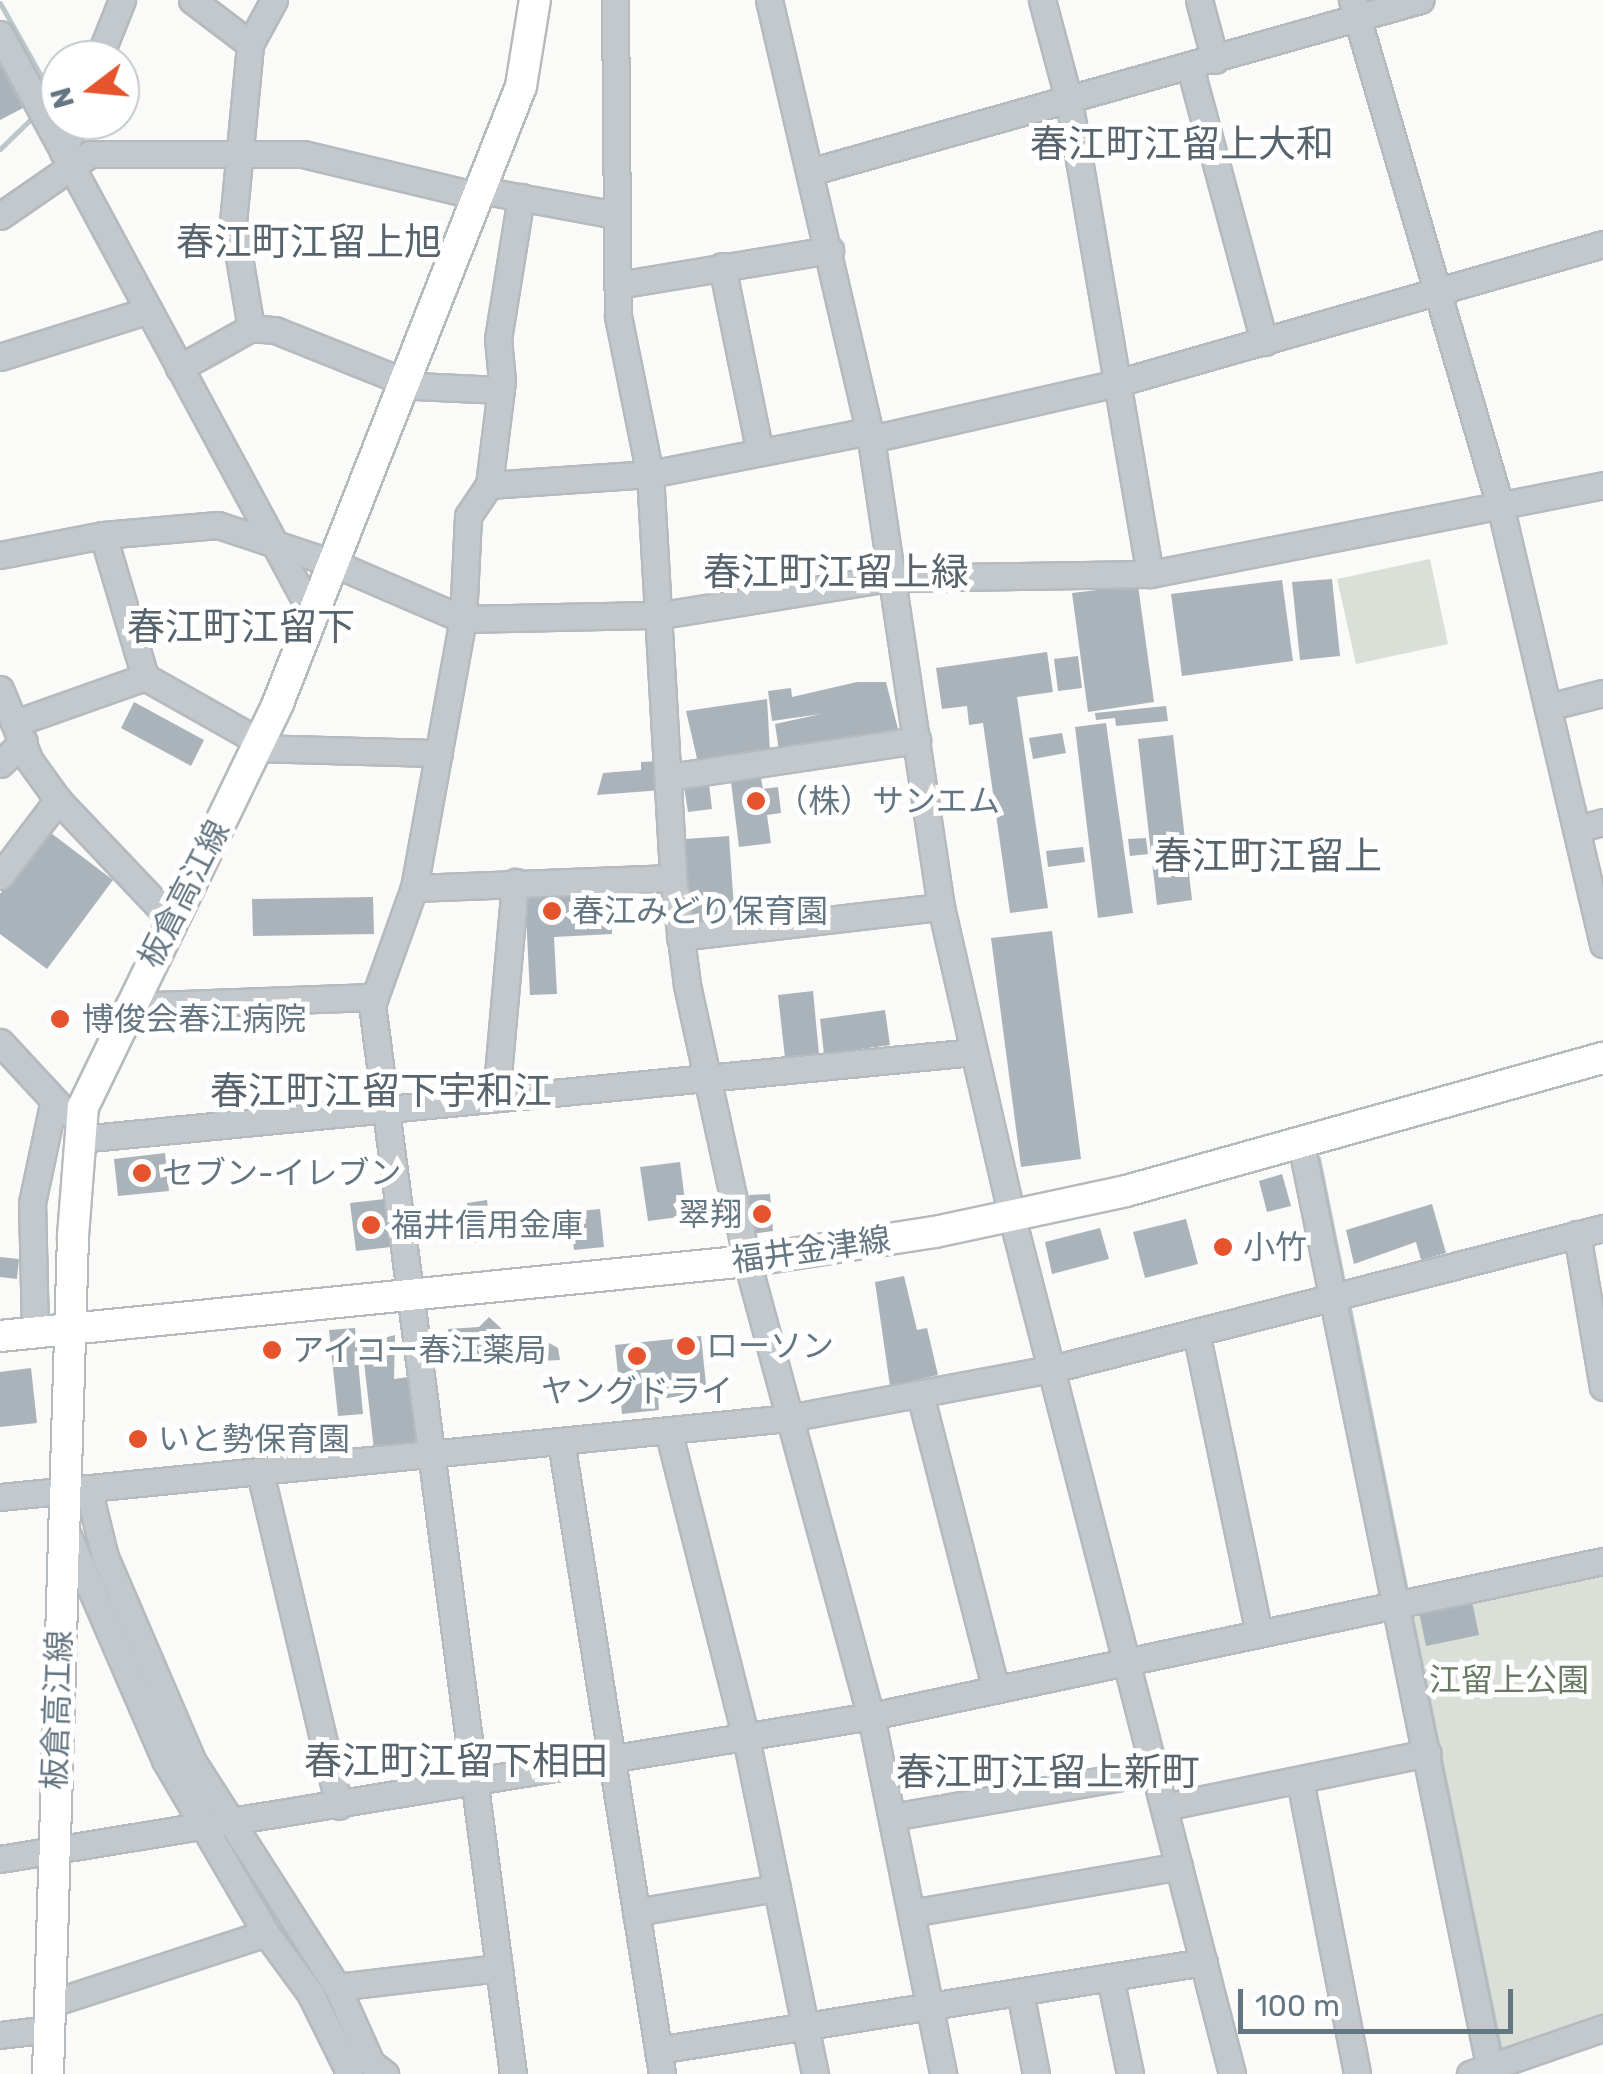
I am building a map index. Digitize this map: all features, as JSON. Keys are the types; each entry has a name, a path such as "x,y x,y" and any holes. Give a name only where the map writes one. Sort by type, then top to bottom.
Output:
{"main road":[{"name":"板倉高江線","path":"48,2074 64,1528 77,1489 70,1329 81,1131 91,1080 259,745 334,564 521,86 535,0"},
{"name":"福井金津線","path":"0,1336 747,1261 1012,1217 1301,1143 1603,1058"}],"street":[{"path":"106,40 122,0"},
{"path":"192,0 250,44"},
{"path":"251,328 233,222 250,44 274,0"},
{"path":"615,0 618,285 650,474 662,615 673,878 680,937 703,1076 747,1261 871,1716 944,2074"},
{"path":"770,0 814,171 870,435 941,908 1012,1217 1232,2074"},
{"path":"1042,0 1069,101 1150,574"},
{"path":"1199,0 1203,64 1264,342"},
{"path":"814,171 1203,64 1355,10 1420,0"},
{"path":"1355,10 1501,508 1603,944"},
{"path":"0,34 312,613"},
{"path":"67,158 71,140"},
{"path":"0,216 67,158 242,150 355,162 479,193 616,215"},
{"path":"513,2074 373,997 414,888 463,619 468,516 489,485 501,390 498,340 521,197"},
{"path":"489,485 650,474 870,435 1117,383 1603,244"},
{"path":"618,285 830,250"},
{"path":"722,266 760,452"},
{"path":"0,357 149,310"},
{"path":"179,368 251,328 276,330 405,382 501,390"},
{"path":"0,555 103,536 218,525 334,564 463,619 662,615 889,578 1150,574 1501,508 1603,484"},
{"path":"103,536 145,678 259,745 438,752"},
{"path":"0,764 21,731 145,678"},
{"path":"0,689 58,800 171,919"},
{"path":"1548,706 1603,694"},
{"path":"669,777 917,740"},
{"path":"0,876 58,800"},
{"path":"1577,830 1603,822"},
{"path":"414,888 673,878"},
{"path":"496,1096 515,882"},
{"path":"680,937 941,908"},
{"path":"128,1006 373,997"},
{"path":"0,1042 81,1131 386,1108 974,1052"},
{"path":"35,1333 32,1204 53,1104"},
{"path":"1301,1143 1428,1754 1484,2072 1603,2028"},
{"path":"0,1496 789,1418 1052,1370 1603,1228"},
{"path":"1576,1234 1603,1387"},
{"path":"1196,1332 1260,1633"},
{"path":"920,1394 996,1689"},
{"path":"668,1430 746,1738 814,2074"},
{"path":"561,1441 660,2062 806,2026 1204,1962"},
{"path":"260,1472 339,1806"},
{"path":"77,1489 193,1762 337,1987 370,2063 385,2074"},
{"path":"64,1528 203,1829 266,1933 310,1993 350,2074"},
{"path":"0,1859 52,1854 871,1716 1603,1561"},
{"path":"1164,1807 1428,1754"},
{"path":"892,1818 1156,1771"},
{"path":"1300,1780 1356,2074"},
{"path":"911,1913 1179,1866"},
{"path":"636,1912 777,1888"},
{"path":"0,2036 266,1933"},
{"path":"337,1987 499,1968"},
{"path":"1110,1977 1130,2074"},
{"path":"1020,1992 1036,2074"}],"green space":[{"path":"1430,559 1448,644 1356,664 1337,579"},
{"name":"江留上公園","path":"1603,1561 1603,2028 1490,2068 1398,1604"}],"building":[{"path":"0,65 23,108 0,120"},
{"path":"1332,579 1340,656 1300,660 1292,582"},
{"path":"1282,580 1293,661 1182,676 1171,594"},
{"path":"1138,585 1154,702 1088,712 1072,593"},
{"path":"1047,652 1053,692 1017,697 1048,908 1010,913 983,723 969,725 967,706 942,709 936,668"},
{"path":"1078,656 1082,688 1058,691 1054,659"},
{"path":"857,682 886,682 898,729 779,751 775,724 821,714 772,721 768,691 791,688 792,697"},
{"path":"767,699 770,751 698,763 686,711"},
{"path":"134,702 204,740 191,766 121,728"},
{"path":"1166,706 1168,721 1116,726 1115,718 1096,720 1095,713"},
{"path":"1106,723 1133,913 1098,918 1075,727"},
{"path":"1062,733 1066,753 1033,759 1029,738"},
{"path":"1173,735 1192,900 1157,905 1138,739"},
{"path":"660,761 662,790 597,795 603,773 641,770 641,762"},
{"name":"（株）サンエム","path":"761,778 763,789 778,787 781,813 767,815 771,843 739,847 731,782"},
{"path":"709,784 712,809 688,812 684,787"},
{"path":"47,830 113,880 47,969 0,934 0,894"},
{"path":"729,836 735,923 692,926 685,839"},
{"path":"1146,838 1148,854 1130,856 1128,839"},
{"path":"1083,847 1085,862 1048,867 1046,851"},
{"path":"610,889 612,934 554,937 557,994 530,995 525,894"},
{"path":"373,897 374,934 253,936 252,899"},
{"path":"1052,931 1081,1159 1021,1167 991,938"},
{"path":"813,991 819,1054 785,1058 778,995"},
{"path":"885,1010 890,1045 824,1054 820,1019"},
{"path":"165,1153 169,1191 118,1196 114,1159"},
{"path":"680,1162 687,1216 648,1221 640,1167"},
{"path":"1282,1174 1291,1206 1267,1212 1259,1181"},
{"path":"770,1194 773,1231 752,1234 749,1195"},
{"name":"福井信用金庫","path":"385,1199 391,1247 356,1251 350,1203"},
{"path":"487,1200 492,1241 471,1243 467,1203"},
{"path":"1432,1204 1446,1253 1421,1260 1416,1242 1354,1264 1346,1230"},
{"path":"600,1209 604,1247 574,1250 570,1212"},
{"path":"1186,1219 1198,1264 1145,1278 1133,1232"},
{"path":"1100,1228 1109,1259 1052,1274 1045,1242"},
{"path":"0,1257 19,1259 17,1279 0,1277"},
{"path":"904,1276 917,1330 927,1328 938,1375 890,1386 875,1282"},
{"path":"489,1317 515,1341 538,1337 558,1348 560,1360 452,1365 448,1329 479,1327"},
{"path":"355,1328 363,1414 338,1416 329,1330"},
{"path":"395,1335 394,1379 408,1377 416,1445 374,1450 362,1344"},
{"path":"701,1336 707,1394 658,1399 659,1410 622,1414 615,1345"},
{"path":"31,1368 37,1423 0,1427 0,1372"},
{"path":"1472,1601 1479,1635 1426,1646 1419,1612"}],"waterway":[{"path":"0,3 40,74"},
{"path":"0,149 35,115"},
{"path":"1318,1158 1344,1287"},
{"path":"1348,1303 1407,1596"},
{"path":"1410,1612 1501,2057"}],"place":[{"name":"（株）サンエム","path":"756,801"},
{"name":"春江みどり保育園","path":"552,911"},
{"name":"博俊会春江病院","path":"60,1019"},
{"name":"セブン-イレブン","path":"142,1173"},
{"name":"翠翔","path":"762,1214"},
{"name":"福井信用金庫","path":"371,1225"},
{"name":"小竹","path":"1223,1247"},
{"name":"ローソン","path":"686,1346"},
{"name":"アイコー春江薬局","path":"272,1350"},
{"name":"ヤングドライ","path":"637,1356"},
{"name":"いと勢保育園","path":"138,1439"}],"district":[{"name":"春江町江留上大和","path":"1182,145"},
{"name":"春江町江留上旭","path":"309,243"},
{"name":"春江町江留上緑","path":"836,573"},
{"name":"春江町江留下","path":"241,628"},
{"name":"春江町江留上","path":"1268,857"},
{"name":"春江町江留下宇和江","path":"381,1092"},
{"name":"春江町江留下相田","path":"456,1762"},
{"name":"春江町江留上新町","path":"1048,1773"}]}
